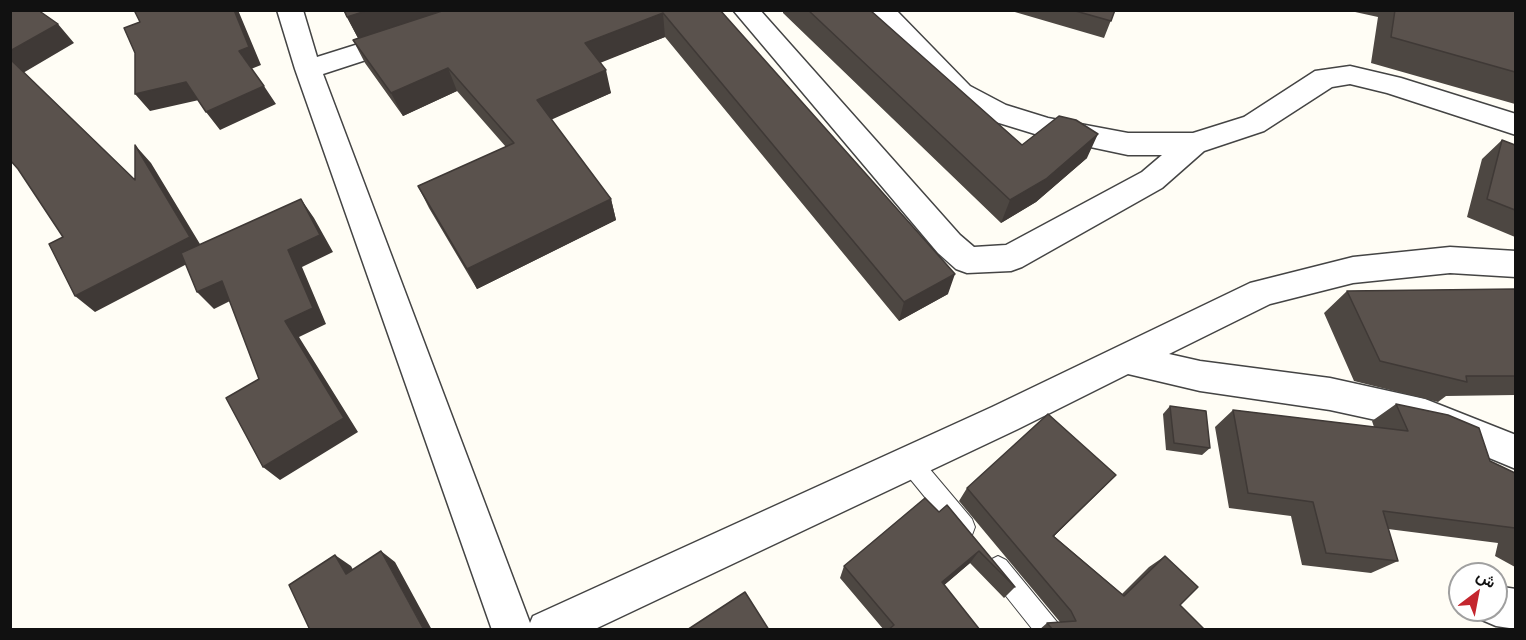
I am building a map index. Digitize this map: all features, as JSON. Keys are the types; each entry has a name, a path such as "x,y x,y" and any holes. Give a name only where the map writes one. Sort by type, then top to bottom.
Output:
{"street":[{"path":"290,10 308,69 512,630"},
{"path":"745,10 949,244 967,260 1011,258 1152,180 1194,144"},
{"path":"881,10 960,93 996,112 1048,128 1128,144 1194,144 1254,124 1325,78 1350,75 1391,85 1515,125"},
{"path":"308,69 428,31"},
{"path":"547,630 910,462 1261,293 1353,270 1418,262 1449,260 1515,264"},
{"path":"1125,359 1200,376 1330,394 1425,415 1515,452"}],"lane":[{"path":"910,462 1048,630"}],"building":[{"path":"10,10 38,10 58,24 10,51"},
{"path":"134,10 234,10 249,47 239,51 264,86 206,112 186,82 135,94 135,53 124,28 140,22"},
{"path":"344,10 369,10 347,17"},
{"path":"445,10 720,10 955,274 904,302 663,13 585,43 606,70 537,100 611,199 467,269 418,186 514,143 448,68 391,93 353,40"},
{"path":"808,10 870,10 1022,145 1059,116 1076,120 1098,134 1046,179 1010,200"},
{"path":"1072,10 1115,10 1111,21"},
{"path":"1395,10 1515,10 1515,72 1391,37"},
{"path":"10,59 135,180 135,145 190,237 75,296 49,244 63,237 10,160"},
{"path":"1502,140 1515,145 1515,210 1487,199"},
{"path":"301,199 320,235 288,250 313,308 285,321 344,418 263,467 226,398 259,379 222,281 197,292 181,253"},
{"path":"1515,289 1515,376 1466,376 1467,382 1380,361 1347,291"},
{"path":"1396,404 1448,415 1479,428 1490,461 1515,473 1515,528 1383,511 1398,561 1326,553 1313,502 1248,493 1233,410 1408,431"},
{"path":"1170,406 1206,411 1210,448 1174,443"},
{"path":"1048,414 1116,475 1053,536 1124,596 1165,556 1198,587 1180,605 1205,630 1053,630 1047,623 1076,621 1071,611 967,488"},
{"path":"925,498 939,512 947,505 1015,587 979,551 942,582 980,630 888,630 894,625 844,566"},
{"path":"381,551 424,630 310,630 289,585 335,555 346,574"},
{"path":"745,592 769,630 687,630"}]}
